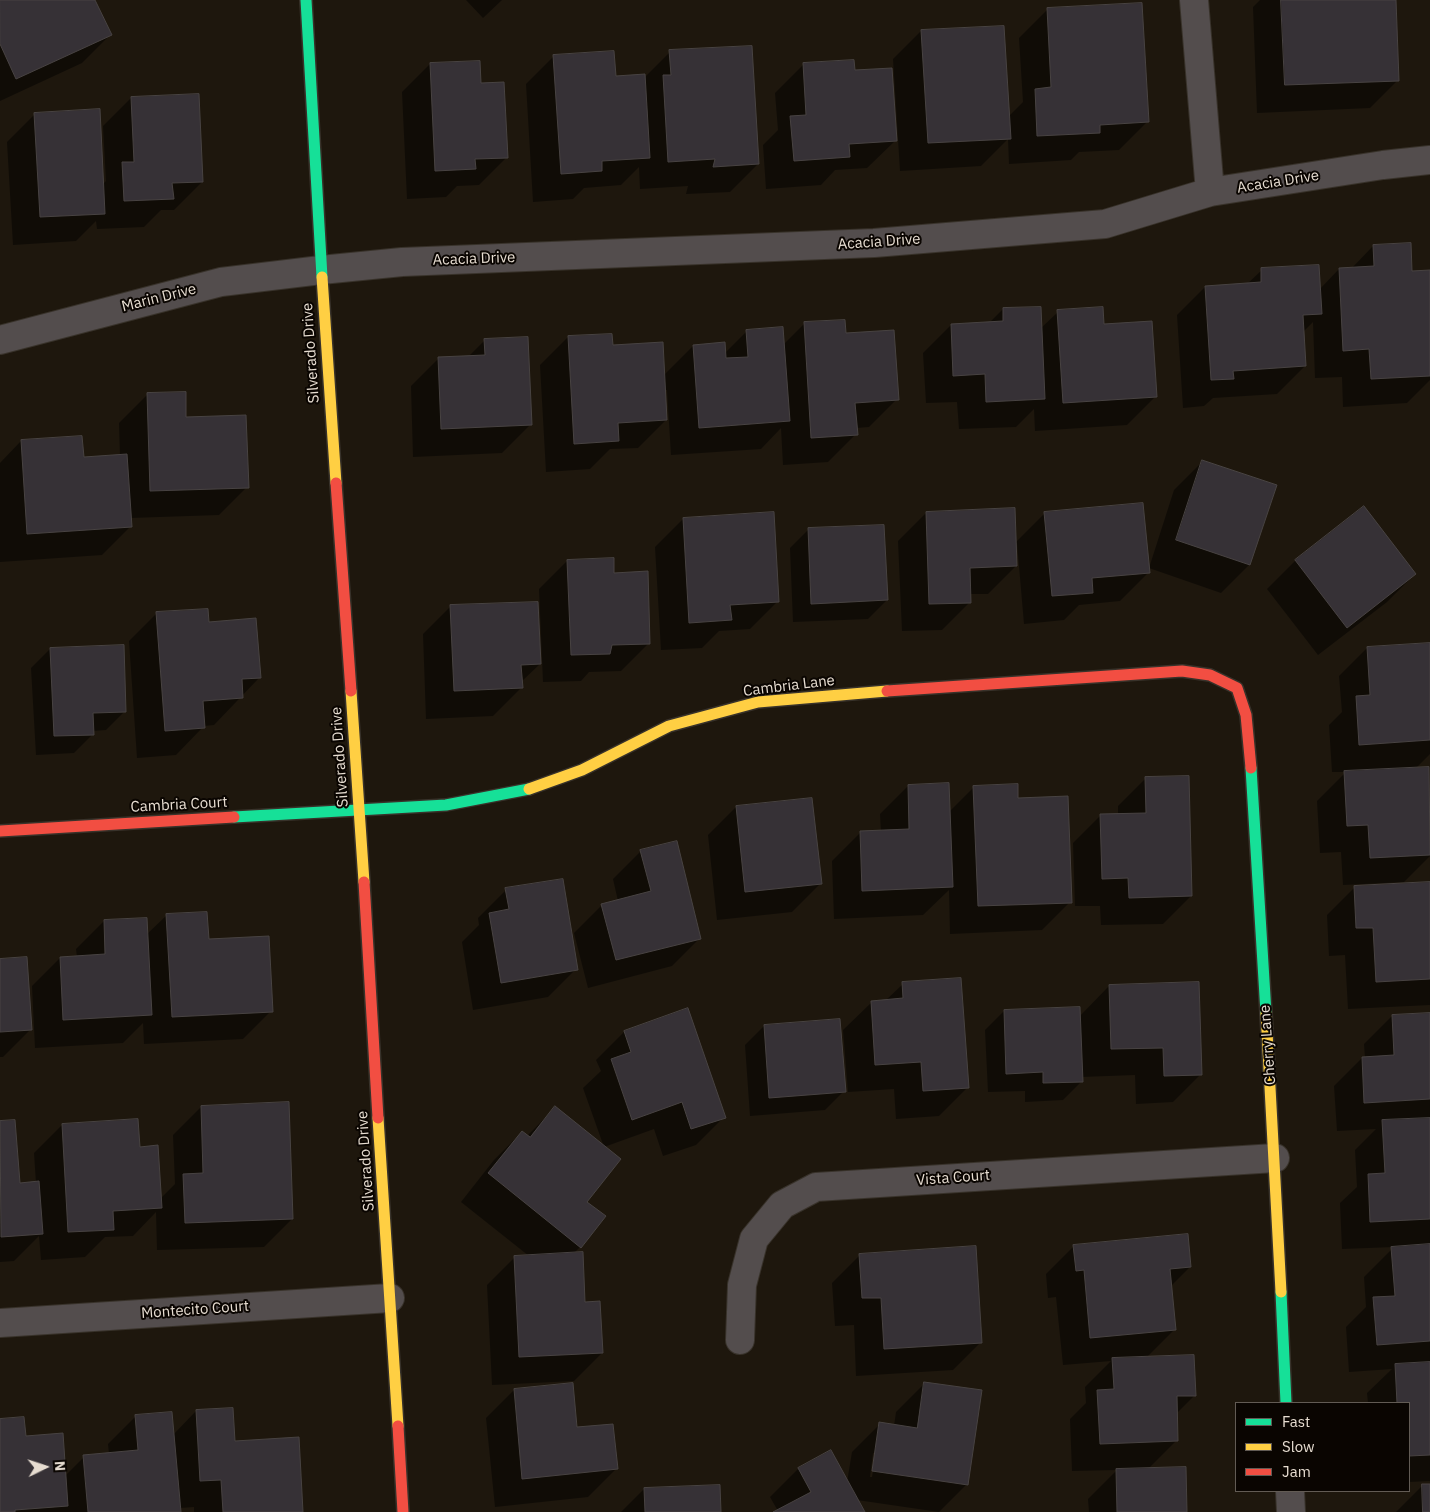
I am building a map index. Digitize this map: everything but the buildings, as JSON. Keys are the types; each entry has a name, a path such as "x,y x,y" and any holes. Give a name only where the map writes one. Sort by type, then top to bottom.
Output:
{"street":[{"name":"Silverado Drive","path":"306,0 321,270 359,809 403,1512"},
{"path":"1194,0 1210,192"},
{"name":"Acacia Drive","path":"321,270 412,262 874,243 1095,225 1105,224 1210,192 1383,165 1430,160"},
{"name":"Marin Drive","path":"0,340 221,282 321,270"},
{"name":"Cambria Lane","path":"359,809 446,805 525,791 582,770 669,726 758,702 936,687 1182,671 1210,675 1237,688"},
{"name":"Cherry Lane","path":"1237,688 1246,715 1250,749 1275,1158 1286,1402"},
{"name":"Cambria Court","path":"0,830 359,809"},
{"name":"Vista Court","path":"740,1340 742,1285 754,1239 782,1205 816,1187 1275,1158"},
{"name":"Montecito Court","path":"0,1323 390,1298"},
{"path":"1290,1492 1291,1512"}],"traffic: fast":[{"path":"306,0 322,277"},
{"path":"1251,768 1266,1013"},
{"path":"234,817 446,805 529,789"},
{"path":"1281,1292 1286,1402"}],"traffic: slow":[{"path":"322,277 336,483"},
{"path":"351,691 364,882"},
{"path":"529,789 582,770 669,726 758,702 887,691"},
{"path":"1266,1013 1281,1292"},
{"path":"378,1118 398,1426"}],"traffic: jam":[{"path":"336,483 351,691"},
{"path":"887,691 1182,671 1210,675 1237,688 1246,715 1251,768"},
{"path":"0,831 234,817"},
{"path":"364,882 378,1118"},
{"path":"398,1426 403,1512"}]}
